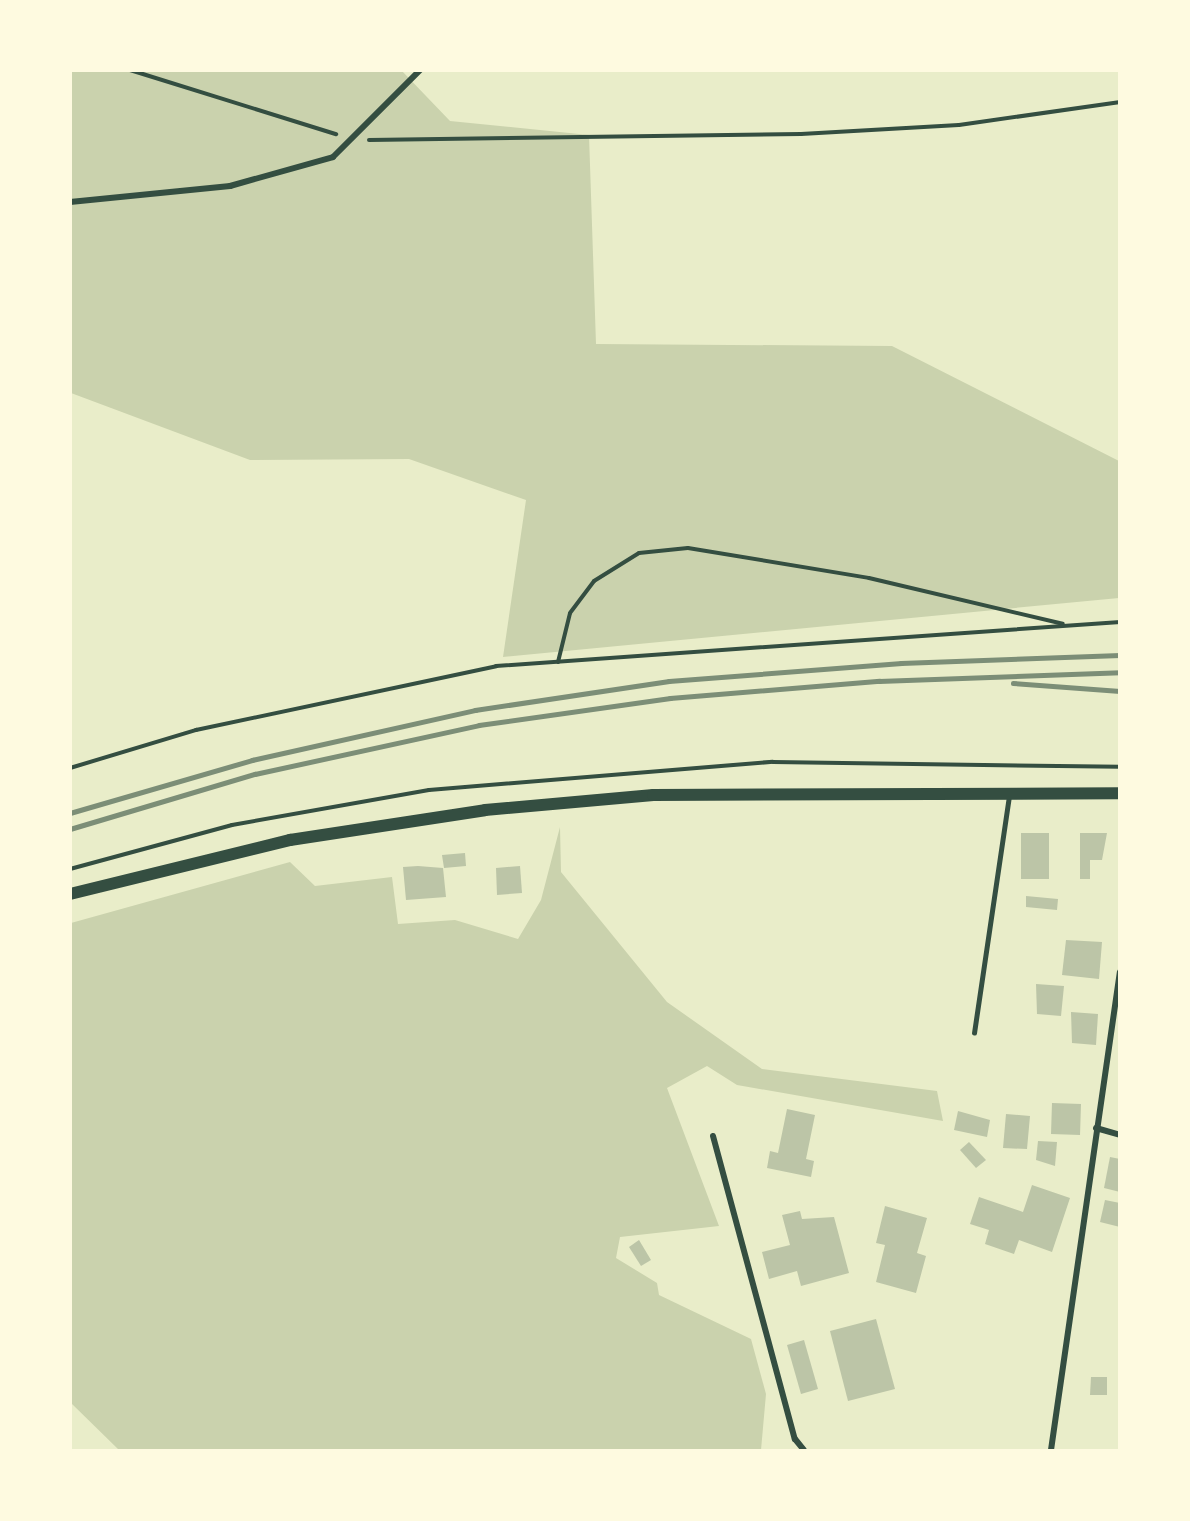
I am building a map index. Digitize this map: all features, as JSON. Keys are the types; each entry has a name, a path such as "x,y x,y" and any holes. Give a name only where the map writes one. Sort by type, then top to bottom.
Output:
{"main road":[{"path":"70,894 290,840 485,810 653,795 1119,793"}],"street":[{"path":"70,202 230,186 333,157 420,70"},
{"path":"1051,1450 1119,972"},
{"path":"1096,1128 1119,1135"},
{"path":"713,1136 795,1439 804,1450"}],"lane":[{"path":"974,1033 1010,792"}],"path":[{"path":"130,70 352,139 801,134 959,125 1119,102"},
{"path":"153,78 154,70"},
{"path":"558,662 570,613 594,581 639,553 688,548 869,578 1069,625"},
{"path":"70,768 196,730 496,666 1119,622"}],"green space":[{"path":"70,71 402,71 450,121 589,135 596,344 892,346 1119,461 1119,598 503,657 526,500 409,459 250,460 71,393"},
{"path":"560,827 561,872 667,1002 762,1069 937,1091 943,1121 737,1085 707,1066 667,1088 719,1226 620,1237 616,1258 657,1283 659,1295 751,1339 766,1394 761,1450 119,1450 71,1403 71,923 290,862 315,886 392,877 398,924 455,920 518,939 541,900"}],"building":[{"path":"1021,833 1049,833 1049,879 1021,879"},
{"path":"1080,833 1107,833 1102,860 1090,860 1090,879 1080,879"},
{"path":"465,853 466,866 444,868 442,855"},
{"path":"520,866 522,893 497,895 496,868"},
{"path":"403,867 443,868 446,897 406,900"},
{"path":"1026,896 1058,899 1057,910 1026,907"},
{"path":"1066,940 1102,942 1099,979 1062,975"},
{"path":"1036,984 1064,986 1061,1016 1037,1014"},
{"path":"1071,1012 1098,1014 1096,1045 1072,1043"},
{"path":"1052,1103 1081,1104 1080,1135 1051,1134"},
{"path":"787,1109 815,1115 806,1159 814,1161 811,1177 767,1168 770,1151 778,1153"},
{"path":"958,1111 990,1120 987,1137 954,1130"},
{"path":"1006,1114 1030,1116 1027,1149 1003,1148"},
{"path":"1038,1141 1057,1142 1055,1166 1036,1160"},
{"path":"969,1142 986,1160 976,1168 960,1150"},
{"path":"1110,1157 1120,1159 1120,1192 1104,1188"},
{"path":"1032,1185 1070,1198 1052,1252 1019,1240 1014,1254 985,1244 989,1230 970,1224 979,1197 1023,1212"},
{"path":"1105,1200 1120,1203 1120,1227 1100,1222"},
{"path":"885,1206 927,1218 917,1253 926,1256 916,1293 876,1282 885,1245 876,1243"},
{"path":"800,1211 802,1219 834,1217 849,1273 801,1286 797,1271 769,1279 762,1252 790,1245 782,1215"},
{"path":"639,1240 651,1260 641,1266 629,1247"},
{"path":"876,1319 895,1389 848,1401 830,1331"},
{"path":"804,1340 818,1389 801,1394 787,1345"},
{"path":"1091,1377 1107,1377 1107,1395 1090,1395"}],"railway":[{"path":"70,813 252,760 475,710 669,681 901,663 1120,655"},
{"path":"70,829 255,774 479,725 670,698 879,681 1120,672"},
{"path":"1013,683 1120,691"}]}
